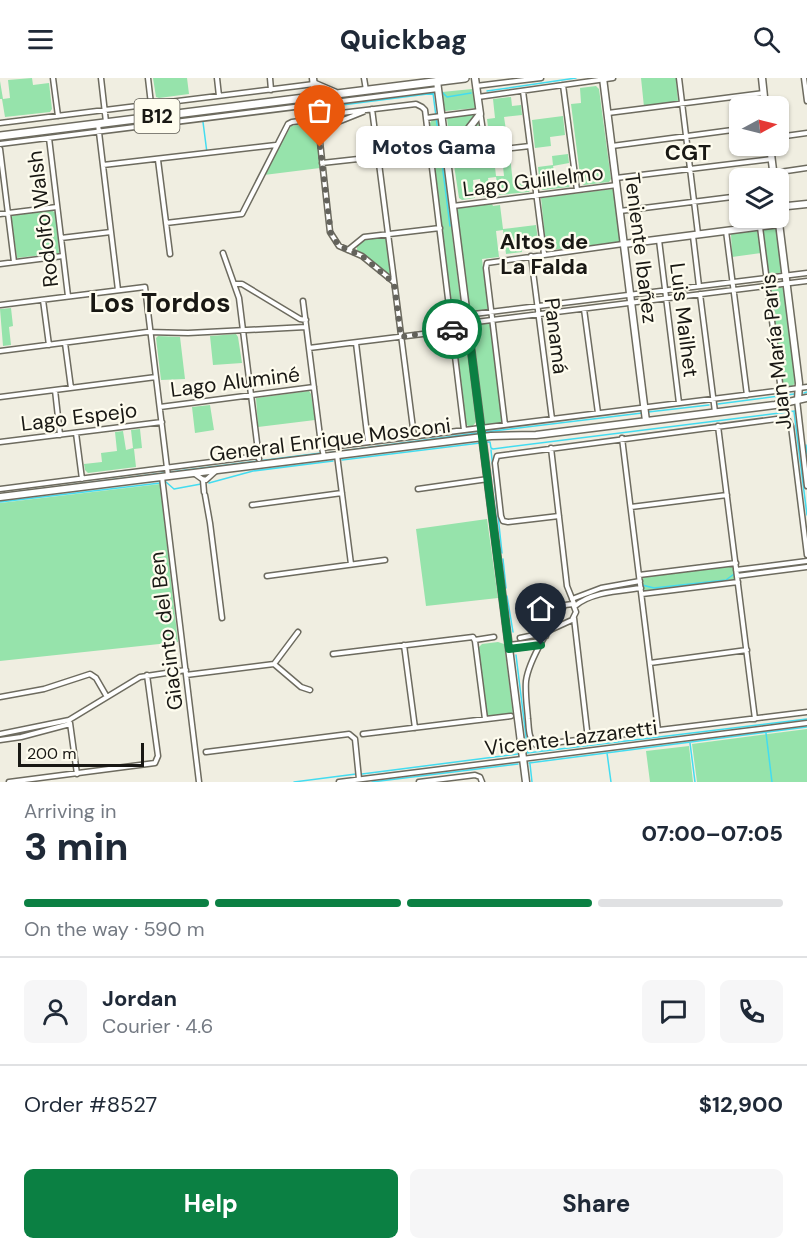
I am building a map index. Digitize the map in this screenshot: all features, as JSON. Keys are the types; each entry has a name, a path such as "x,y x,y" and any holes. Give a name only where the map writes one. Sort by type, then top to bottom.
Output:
{"main road":[{"name":"B12","path":"0,136 98,128 107,123 337,94 414,81 438,85 465,78"},
{"path":"313,81 337,94"}],"street":[{"path":"53,78 58,116"},
{"path":"101,78 107,123"},
{"path":"148,78 151,104"},
{"path":"217,78 219,96"},
{"path":"270,78 272,90"},
{"path":"364,78 366,90"},
{"path":"486,151 476,82 540,78"},
{"path":"478,97 613,78"},
{"path":"679,78 694,201 699,286"},
{"path":"762,78 764,96"},
{"path":"804,78 807,101"},
{"name":"Teniente Ibañez","path":"603,79 646,421"},
{"path":"0,123 272,90 313,81 330,230 338,244 362,256 394,283"},
{"path":"0,144 49,138 98,128 315,106 438,85 438,116 448,165 526,782"},
{"path":"563,85 576,190"},
{"path":"523,91 544,254"},
{"path":"608,113 764,93"},
{"path":"166,223 242,214 288,123 316,117 416,104 422,106 426,118 464,430"},
{"path":"318,130 369,110"},
{"path":"369,110 378,157 414,436"},
{"path":"426,118 480,111"},
{"path":"448,165 449,155 480,115 480,111"},
{"path":"0,305 118,290 98,128"},
{"path":"612,146 729,130"},
{"path":"789,135 807,133"},
{"name":"Rodolfo Walsh","path":"49,138 68,296"},
{"path":"103,165 277,145"},
{"path":"449,155 530,146"},
{"path":"0,149 14,262"},
{"path":"321,163 430,151"},
{"path":"772,156 773,168"},
{"name":"Lago Guillelmo","path":"453,206 576,190 690,169 772,159"},
{"path":"158,160 170,254"},
{"path":"789,172 807,168"},
{"path":"620,211 729,197"},
{"path":"789,206 807,204"},
{"path":"0,214 57,207"},
{"path":"348,250 362,238 440,228"},
{"path":"505,425 487,263 752,228"},
{"path":"760,228 781,391"},
{"name":"Juan María Paris","path":"780,228 799,388 798,399 807,486"},
{"path":"726,231 747,395"},
{"path":"61,238 111,232"},
{"name":"Luis Mailhet","path":"658,240 679,403"},
{"path":"0,489 258,458 239,301 223,253"},
{"path":"0,264 63,256"},
{"name":"Panamá","path":"531,256 552,419"},
{"path":"466,315 807,273"},
{"path":"309,348 401,337 492,320 807,281"},
{"path":"235,284 242,284 300,319 306,320"},
{"name":"Giacinto del Ben","path":"118,290 145,286 162,422 167,468 165,477 199,782"},
{"path":"700,294 715,413"},
{"path":"43,300 49,345"},
{"path":"303,302 324,457"},
{"path":"584,309 598,413"},
{"path":"0,351 151,332 188,333 306,327"},
{"path":"65,343 71,388"},
{"path":"356,343 368,442"},
{"path":"0,396 156,377"},
{"name":"Lago Aluminé","path":"160,407 314,387"},
{"path":"322,448 807,387"},
{"path":"55,390 60,435"},
{"name":"General Enrique Mosconi","path":"0,497 483,437 533,436 777,405 807,398"},
{"path":"559,516 507,522 502,520 496,457 501,454 552,447 782,418 789,422 807,555"},
{"name":"Lago Espejo","path":"0,442 162,422"},
{"path":"718,426 755,718"},
{"path":"76,433 82,478"},
{"path":"622,438 658,730"},
{"path":"552,447 567,597 565,605 532,660 526,681 531,741 539,745 807,712"},
{"path":"337,455 351,564"},
{"path":"203,480 210,478 217,470"},
{"path":"195,473 203,480 222,618"},
{"path":"418,489 488,479"},
{"path":"252,505 342,493"},
{"path":"631,507 727,495"},
{"path":"267,576 385,560"},
{"path":"736,570 807,561"},
{"path":"639,575 735,563"},
{"path":"642,594 807,567"},
{"path":"565,605 572,599 601,588 640,581"},
{"path":"567,586 575,606 576,635 588,739"},
{"path":"575,606 581,601 600,595 641,588"},
{"path":"565,605 572,603 575,606"},
{"path":"550,630 571,621 575,615"},
{"path":"564,624 572,627 576,635"},
{"path":"274,664 298,632"},
{"path":"509,642 540,634 546,636"},
{"path":"333,654 470,637 475,640 496,637 509,642 542,643"},
{"path":"475,640 485,719"},
{"path":"404,645 415,728"},
{"path":"650,663 747,650"},
{"path":"0,740 21,737 70,722 138,678 147,675 274,664 302,687 310,690"},
{"path":"0,697 44,689 90,674 96,678 107,697"},
{"path":"9,782 156,762 158,756 147,675"},
{"path":"363,734 511,716"},
{"path":"70,722 77,774"},
{"path":"0,734 70,722"},
{"name":"Vicente Lazzaretti","path":"339,782 807,723"},
{"path":"206,752 349,734 355,739 359,779"},
{"path":"419,782 474,775 480,777 482,782"}],"green space":[{"path":"32,78 33,85 49,83 52,109 50,112 5,117 2,99 0,99 0,81 3,99 10,98 8,80"},
{"path":"153,78 187,78 189,94 156,97"},
{"path":"641,78 676,78 678,101 644,107"},
{"path":"596,86 599,89 611,179 609,182 584,185 581,183 571,104 581,103 580,88"},
{"path":"472,89 477,108 445,111 442,92"},
{"path":"511,97 512,106 521,105 522,115 504,117 508,143 499,145 497,127 488,127 487,119 495,118 493,99"},
{"path":"476,114 451,148 450,148 447,118"},
{"path":"563,116 565,135 550,137 551,146 535,148 532,120"},
{"path":"437,119 440,122 452,218 463,321 461,324 455,324 453,321 430,123"},
{"path":"478,121 482,147 456,151 456,149"},
{"path":"312,122 315,124 320,168 264,175 291,126"},
{"path":"568,154 569,163 553,166 555,175 570,173 569,187 543,190 540,188 538,167 553,165 552,156"},
{"path":"510,156 513,184 530,182 529,192 499,195 496,177 488,178 491,196 483,197 480,179 473,180 475,198 462,200 459,198 454,165 457,162 494,158 496,176 504,176 502,157"},
{"path":"613,189 621,238 619,242 550,250 546,248 541,198"},
{"path":"492,204 493,206 500,205 503,229 536,225 538,240 521,242 522,252 506,254 503,230 496,231 499,257 482,259 488,309 472,312 469,310 457,210"},
{"path":"51,210 56,213 59,253 17,258 11,216"},
{"path":"765,229 778,230 782,272 771,275 768,273 763,232"},
{"path":"757,231 761,253 732,257 731,234"},
{"path":"383,236 387,239 390,276 357,250 357,246 364,239"},
{"path":"780,286 784,289 795,383 792,387 785,388 782,385 770,289"},
{"path":"11,308 13,326 9,327 11,345 3,346 0,309"},
{"path":"488,323 491,325 502,420 500,423 487,425 483,423 472,328 474,325"},
{"path":"462,329 465,331 476,422 472,427 466,424 455,331"},
{"path":"236,334 242,363 213,365 210,336"},
{"path":"158,336 180,337 185,379 161,380 156,338"},
{"path":"309,391 315,420 258,427 256,398"},
{"path":"210,405 214,430 195,433 192,407"},
{"path":"140,429 142,448 134,449 136,467 88,473 85,470 84,464 102,462 101,453 117,451 115,432 123,431 126,450 133,448 131,430"},
{"path":"160,484 178,642 0,661 0,503"},
{"path":"487,519 498,598 426,606 416,529"},
{"path":"732,565 735,576 733,581 647,591 643,589 643,576"},
{"path":"498,642 504,644 513,715 491,717 487,715 478,648 482,644"},
{"path":"807,729 807,782 697,782 692,744"},
{"path":"689,746 693,782 650,782 646,751"}],"waterway":[{"path":"487,91 576,78"},
{"path":"442,92 447,97 471,93"},
{"path":"433,93 450,226"},
{"path":"319,108 435,93"},
{"path":"203,122 207,153"},
{"path":"718,404 794,394"},
{"path":"648,412 709,405"},
{"path":"486,442 490,442 493,449 795,411"},
{"path":"794,412 807,515"},
{"path":"485,432 642,413"},
{"path":"327,453 477,433"},
{"path":"342,460 480,443"},
{"path":"806,445 807,454"},
{"path":"491,450 502,553"},
{"path":"171,472 321,453"},
{"path":"209,483 253,471 333,461"},
{"path":"0,494 164,473"},
{"path":"166,482 174,489 201,484"},
{"path":"0,502 160,483"},
{"path":"503,559 506,588"},
{"path":"740,573 804,564"},
{"path":"642,585 654,588 726,580 734,574"},
{"path":"507,596 513,632"},
{"path":"516,655 528,753"},
{"path":"527,753 807,719"},
{"path":"529,763 807,727"},
{"path":"766,733 772,782"},
{"path":"690,743 695,782"},
{"path":"607,753 611,782"},
{"path":"362,774 518,754"},
{"path":"372,782 518,764"},
{"path":"530,764 532,782"},
{"path":"294,782 356,774"}],"way so far":[{"path":"320,147 330,232 339,246 362,256 394,283 401,337 452,329"}],"place":[{"name":"Motos Gama","path":"320,147"}],"district":[{"name":"CGT","path":"688,152"},
{"name":"Altos de La Falda","path":"544,254"},
{"name":"Los Tordos","path":"160,302"}],"route":[{"path":"452,329 468,326 509,649 541,645"}]}
